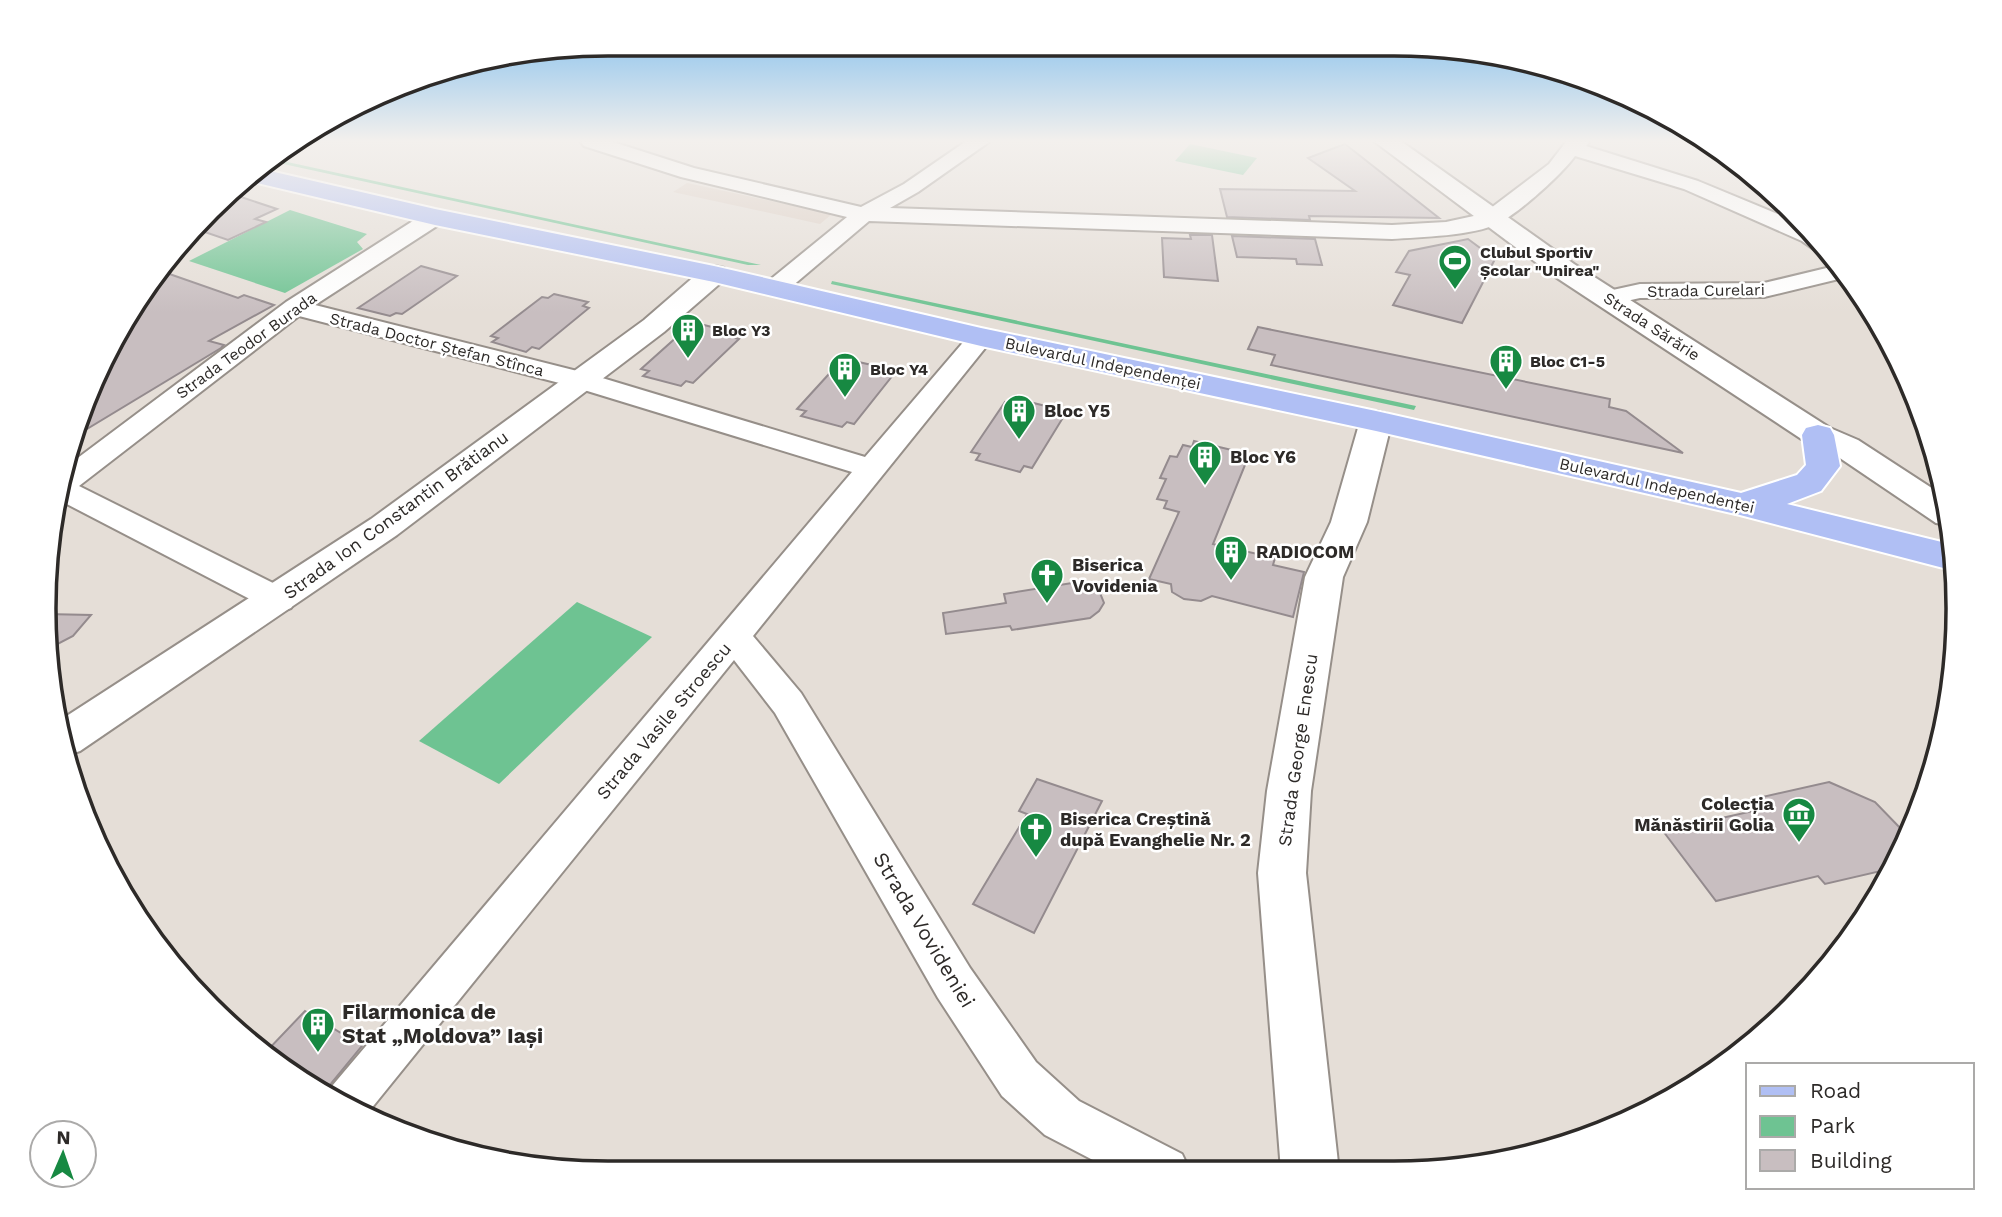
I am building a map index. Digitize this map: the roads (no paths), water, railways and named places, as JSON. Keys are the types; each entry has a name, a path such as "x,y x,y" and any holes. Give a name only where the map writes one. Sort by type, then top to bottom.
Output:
{"main road":[{"name":"Bulevardul Independenței","path":"357,199 714,274 981,337 1376,421 1740,504 1943,555"},
{"path":"1740,504 1782,494 1809,483 1823,466 1818,435"}],"street":[{"path":"799,199 864,214 1379,232 1446,229 1490,219 1516,199"},
{"path":"775,288 864,214 891,199"},
{"name":"Strada Sărărie","path":"1463,199 1608,298 1818,435 1846,447 1936,506"},
{"path":"1723,199 1795,230"},
{"name":"Strada Teodor Burada","path":"73,476 295,307 435,217"},
{"name":"Strada Curelari","path":"1608,298 1640,291 1764,290 1833,273"},
{"name":"Strada Ion Constantin Brătianu","path":"71,735 279,600 384,527 654,326 714,274"},
{"name":"Strada Doctor Ștefan Stînca","path":"295,307 580,380 873,469"},
{"name":"Strada Vasile Stroescu","path":"351,1097 981,337"},
{"name":"Strada George Enescu","path":"1309,1161 1282,873 1287,804 1324,577 1349,522 1376,421"},
{"name":"Strada Sărărie","path":"1818,435 1845,467 1903,515 1941,535"},
{"path":"69,493 279,600"},
{"name":"Strada Vovideniei","path":"734,636 788,703 954,984 1019,1079 1062,1118 1146,1161"}],"place":[{"name":"Clubul Sportiv Școlar \"Unirea\"","path":"1455,291"},
{"name":"Bloc Y3","path":"688,360"},
{"name":"Bloc C1-5","path":"1506,391"},
{"name":"Bloc Y4","path":"845,399"},
{"name":"Bloc Y5","path":"1019,441"},
{"name":"Bloc Y6","path":"1205,487"},
{"name":"RADIOCOM","path":"1231,582"},
{"name":"Biserica Vovidenia","path":"1047,605"},
{"name":"Colecția Mănăstirii Golia","path":"1799,844"},
{"name":"Biserica Creștină după Evanghelie Nr. 2","path":"1036,859"},
{"name":"Filarmonica de Stat „Moldova” Iași","path":"318,1054"}]}
